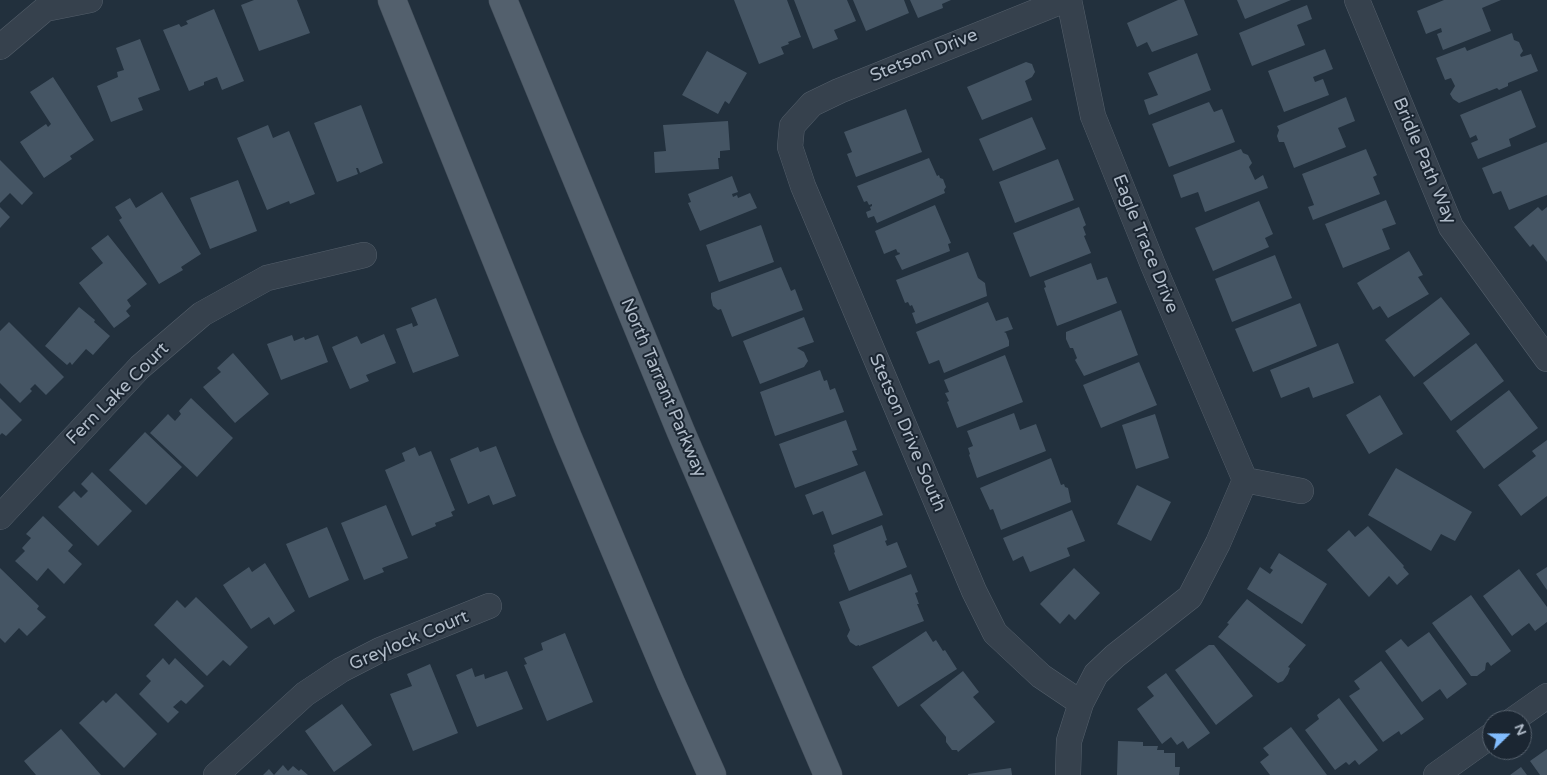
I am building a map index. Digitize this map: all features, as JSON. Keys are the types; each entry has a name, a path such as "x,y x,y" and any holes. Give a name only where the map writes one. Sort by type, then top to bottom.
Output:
{"main road":[{"path":"392,0 568,438 670,683 712,775"},
{"name":"North Tarrant Parkway","path":"503,0 681,432 828,775"}],"street":[{"path":"0,47 49,4 90,0"},
{"name":"Stetson Drive","path":"792,126 812,104 839,91 1065,0"},
{"name":"Eagle Trace Drive","path":"1069,0 1093,116 1153,265 1246,480"},
{"name":"Bridle Path Way","path":"1357,0 1451,227 1547,359"},
{"name":"Stetson Drive South","path":"792,126 790,147 803,186 974,591 995,633 1041,676 1080,703"},
{"name":"Fern Lake Court","path":"0,517 140,366 202,314 267,278 364,255"},
{"path":"1068,775 1069,741 1080,703 1096,674 1115,656 1190,597 1218,543 1246,480 1301,491"},
{"name":"Greylock Court","path":"216,775 305,694 341,670 380,650 489,606"},
{"path":"1527,710 1547,696"},
{"path":"1436,775 1482,742"}],"building":[{"path":"254,0 297,0 310,33 259,51 241,5"},
{"path":"734,0 787,0 801,37 781,47 784,54 759,64"},
{"path":"794,0 847,0 856,21 834,30 838,39 813,49"},
{"path":"853,0 904,0 909,13 866,31"},
{"path":"910,0 951,0 942,4 943,8 918,18"},
{"path":"1178,0 1184,0 1198,35 1152,52 1147,42 1137,47 1127,23"},
{"path":"1237,0 1291,0 1245,19"},
{"path":"1444,0 1501,0 1482,8 1491,31 1443,50 1437,34 1442,32 1441,28 1426,34 1417,11"},
{"path":"1307,5 1312,19 1297,25 1305,45 1252,66 1239,33"},
{"path":"214,9 244,81 222,90 217,77 189,91 163,30 179,24 181,27 188,24 186,21"},
{"path":"1512,33 1514,40 1519,42 1523,51 1520,55 1521,57 1531,54 1538,71 1508,83 1508,86 1499,90 1497,88 1459,103 1453,99 1450,94 1455,86 1451,78 1445,80 1436,58 1465,47 1467,51"},
{"path":"140,39 160,90 138,98 143,110 111,122 97,86 118,77 117,72 124,70 116,48"},
{"path":"1325,49 1333,69 1313,77 1315,82 1323,79 1329,95 1284,112 1268,71"},
{"path":"707,51 747,73 729,104 725,101 718,114 682,95"},
{"path":"1197,53 1211,90 1149,115 1144,100 1158,95 1148,73"},
{"path":"1026,62 1032,64 1035,72 1032,77 1025,81 1032,100 982,120 967,87"},
{"path":"53,77 94,140 70,156 72,159 44,178 20,142 46,124 48,127 51,124 30,92"},
{"path":"1521,90 1536,127 1509,139 1511,146 1478,159 1471,143 1478,140 1476,135 1470,138 1460,115"},
{"path":"1346,97 1355,121 1338,128 1346,147 1294,168 1284,142 1279,142 1277,126"},
{"path":"1209,102 1214,112 1222,109 1235,142 1169,167 1152,124"},
{"path":"361,105 383,163 360,173 358,168 356,168 358,174 337,182 314,123"},
{"path":"906,109 922,152 856,177 847,154 852,152 844,132"},
{"path":"1032,117 1046,149 993,171 979,139"},
{"path":"728,121 730,150 720,151 720,158 718,158 719,169 655,173 654,152 666,151 663,125"},
{"path":"268,125 273,138 289,131 315,194 290,204 289,201 267,210 237,138"},
{"path":"1547,142 1547,195 1509,210 1501,191 1493,194 1482,168"},
{"path":"1241,149 1243,153 1248,155 1252,163 1249,167 1255,180 1263,175 1268,188 1205,212 1198,192 1181,198 1173,175"},
{"path":"1366,149 1377,175 1373,177 1380,194 1313,220 1308,207 1314,205 1302,174"},
{"path":"929,158 937,176 939,175 943,179 946,187 945,193 877,223 874,216 868,218 866,212 871,210 872,204 869,205 867,201 864,202 857,186"},
{"path":"1058,159 1074,200 1015,223 999,182"},
{"path":"0,160 33,193 22,205 10,193 0,203"},
{"path":"732,176 738,192 732,194 733,197 737,195 738,198 750,193 757,208 700,231 688,203 691,202 688,194"},
{"path":"238,180 257,231 210,249 190,198"},
{"path":"162,192 201,254 181,267 183,270 159,284 119,220 122,218 115,207 130,198 136,208"},
{"path":"1386,200 1396,224 1382,229 1390,249 1343,268 1325,224"},
{"path":"1259,201 1273,234 1265,238 1269,247 1213,271 1195,228"},
{"path":"935,205 951,243 948,244 950,251 902,270 895,256 900,254 899,252 896,249 884,254 875,231"},
{"path":"0,207 10,217 0,228"},
{"path":"1079,207 1086,225 1083,227 1086,235 1084,236 1091,253 1030,277 1013,233"},
{"path":"1538,207 1542,211 1547,207 1547,262 1533,244 1530,247 1514,227"},
{"path":"761,225 774,262 719,282 706,245"},
{"path":"108,235 147,284 127,300 131,306 126,311 130,316 114,328 79,283 103,263 91,248"},
{"path":"1409,251 1423,275 1418,277 1429,294 1388,318 1380,306 1373,310 1357,283"},
{"path":"968,252 978,278 985,283 987,296 916,324 912,313 915,312 912,305 910,306 908,302 905,303 896,280"},
{"path":"1275,255 1292,298 1232,322 1215,279"},
{"path":"1091,263 1097,280 1107,277 1117,303 1057,326 1044,288 1046,287 1044,281"},
{"path":"781,267 791,291 795,289 803,310 732,337 721,309 718,310 713,306 711,293"},
{"path":"1441,297 1470,334 1414,377 1385,340"},
{"path":"436,298 459,356 413,373 396,329 412,323 413,327 418,325 411,308"},
{"path":"988,302 996,321 1008,317 1013,329 1004,332 1009,341 1009,346 944,373 939,360 929,364 916,332"},
{"path":"1300,303 1317,346 1253,372 1235,329"},
{"path":"79,307 110,336 93,355 86,349 72,365 70,362 67,365 45,346"},
{"path":"1121,310 1138,355 1084,376 1075,360 1077,358 1073,348 1070,348 1066,339 1066,332"},
{"path":"804,317 814,342 797,348 804,352 808,361 804,367 760,384 743,341"},
{"path":"9,322 64,377 46,395 35,384 30,389 32,391 20,403 0,383 0,331"},
{"path":"384,334 396,363 366,375 369,381 350,389 332,347 357,336 361,344"},
{"path":"292,335 294,341 304,337 305,340 318,335 328,362 281,380 267,344"},
{"path":"1338,343 1354,383 1313,398 1309,387 1281,398 1270,370"},
{"path":"1476,343 1504,381 1451,421 1423,383"},
{"path":"233,353 269,394 235,423 203,387 221,372 217,368"},
{"path":"1005,355 1023,402 957,428 947,402 949,401 945,393 949,392 944,380"},
{"path":"1139,362 1157,405 1101,428 1083,385"},
{"path":"820,370 824,381 827,380 830,390 835,388 844,412 775,436 760,392"},
{"path":"1509,390 1538,428 1484,469 1456,431"},
{"path":"1380,395 1403,434 1369,454 1346,415"},
{"path":"0,398 22,420 6,436 2,433 0,435"},
{"path":"191,398 233,438 197,477 150,433 168,414 175,421 181,414 179,411"},
{"path":"1014,413 1020,430 1036,424 1046,451 977,478 969,455 968,448 973,446 967,431"},
{"path":"1155,414 1169,458 1136,469 1122,425"},
{"path":"846,420 857,450 852,451 858,465 795,488 779,444"},
{"path":"145,432 182,467 146,505 109,470"},
{"path":"1547,440 1547,496 1521,516 1498,485 1536,456 1532,451"},
{"path":"496,446 516,496 493,505 489,495 468,504 450,459 478,447 480,452"},
{"path":"415,447 419,456 431,451 455,510 451,512 453,516 435,523 436,526 412,536 385,470 405,461 402,453"},
{"path":"1051,458 1061,485 1064,484 1068,488 1071,502 1001,530 993,509 990,510 980,488"},
{"path":"1396,468 1472,512 1455,541 1441,534 1431,551 1368,515"},
{"path":"865,471 883,515 832,535 823,511 813,515 805,495"},
{"path":"92,472 132,511 98,546 58,507 74,491 81,498 88,491 81,484"},
{"path":"1137,485 1171,502 1151,541 1117,524"},
{"path":"386,505 408,558 382,568 384,572 364,580 341,523"},
{"path":"1072,510 1085,541 1067,548 1070,556 1030,572 1023,556 1013,561 1003,538"},
{"path":"43,516 73,545 68,551 82,564 64,584 48,568 37,581 15,561 25,551 22,548 31,538 26,534"},
{"path":"882,525 887,546 897,542 907,567 849,591 834,553 833,545"},
{"path":"1368,526 1409,574 1397,585 1389,576 1369,597 1327,550 1349,530 1355,537"},
{"path":"327,527 349,580 309,598 286,544"},
{"path":"1279,553 1327,584 1302,624 1247,589 1260,567 1270,574 1273,570 1270,568"},
{"path":"265,563 295,611 274,625 269,617 251,629 223,585 249,567 252,572"},
{"path":"1547,567 1547,590 1536,574"},
{"path":"0,568 39,606 37,609 46,617 27,636 19,628 5,643 0,638"},
{"path":"1074,568 1100,593 1075,620 1069,614 1060,624 1040,604"},
{"path":"1519,569 1547,607 1547,622 1535,631 1529,623 1512,636 1483,596"},
{"path":"911,574 918,592 915,593 919,604 917,604 924,621 859,646 850,642 847,636 850,630 839,602"},
{"path":"1471,595 1511,651 1491,666 1488,662 1486,663 1485,670 1477,676 1471,676 1432,623"},
{"path":"196,597 248,647 230,666 223,660 207,676 154,625 177,600 185,608"},
{"path":"1247,599 1306,645 1288,667 1290,668 1288,674 1283,681 1278,683 1218,637"},
{"path":"926,631 933,642 936,640 943,651 945,650 957,669 898,707 872,667"},
{"path":"1429,632 1467,684 1447,699 1440,689 1422,702 1385,651 1401,639 1408,647"},
{"path":"565,633 593,702 547,721 524,665 527,664 524,658 543,650 541,643"},
{"path":"1209,645 1214,645 1253,696 1216,725 1175,670"},
{"path":"163,658 169,665 175,658 204,686 186,704 181,700 173,707 179,712 168,723 139,694 151,681 146,676"},
{"path":"1381,661 1424,719 1401,735 1399,731 1383,742 1349,696 1360,689 1354,681"},
{"path":"430,664 458,733 413,751 390,694 412,686 407,674"},
{"path":"472,668 475,677 484,674 485,679 507,671 523,709 477,727 456,675"},
{"path":"963,671 979,692 973,697 995,722 958,752 957,750 952,750 946,742 946,737 920,705"},
{"path":"1166,673 1210,733 1188,749 1183,741 1177,745 1171,737 1162,744 1137,709 1154,696 1147,687"},
{"path":"116,693 157,734 124,768 79,723 103,700 106,703"},
{"path":"1339,698 1378,750 1359,765 1355,760 1349,765 1346,762 1335,770 1305,730 1319,719 1317,715"},
{"path":"342,704 372,745 334,772 305,731"},
{"path":"1291,727 1327,775 1270,775 1260,762 1269,755 1263,748"},
{"path":"61,729 101,775 36,775 24,761"},
{"path":"1118,741 1143,742 1143,746 1158,746 1157,750 1164,750 1164,753 1175,753 1175,767 1180,767 1179,775 1117,775"},
{"path":"1547,749 1547,775 1540,775 1530,761"},
{"path":"283,765 288,771 293,766 299,771 301,769 308,775 274,775"},
{"path":"1521,767 1527,775 1510,775"},
{"path":"1011,768 1012,775 968,775 968,774"},
{"path":"269,769 274,775 263,775"}]}
